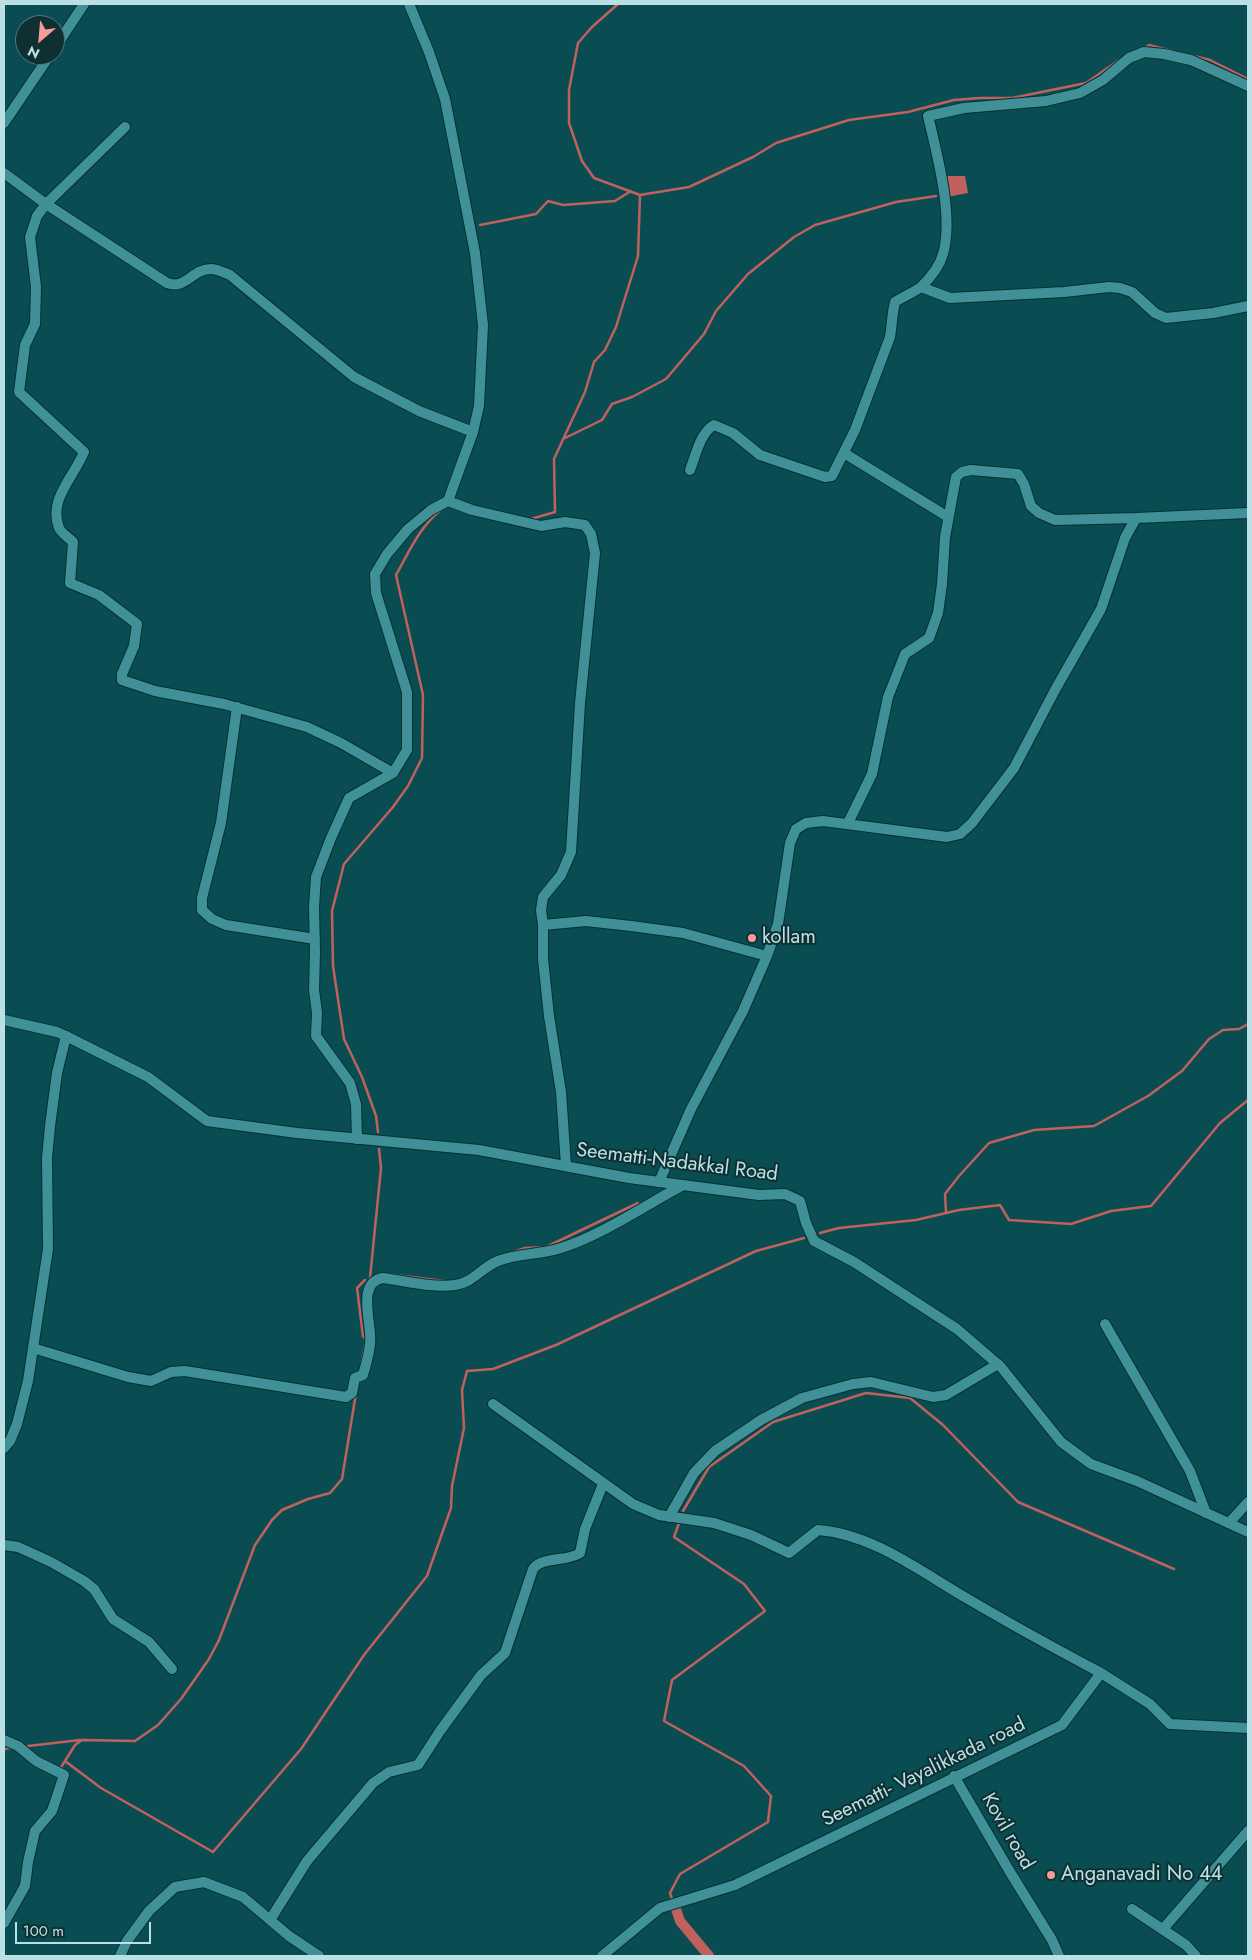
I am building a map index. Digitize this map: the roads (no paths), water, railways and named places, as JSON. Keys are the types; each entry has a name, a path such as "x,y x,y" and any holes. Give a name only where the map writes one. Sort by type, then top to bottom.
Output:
{"street":[{"path":"65,33 84,4"},
{"path":"409,4 430,52 445,99 475,254 483,325 479,406 474,432 448,502"},
{"path":"690,470 704,435 714,425 733,433 760,455 825,477 832,476 855,430 890,337 895,302 922,287 943,257 946,244 946,214 939,166 928,116 964,108 1046,101 1080,93 1103,80 1130,58 1144,52 1191,60 1248,86"},
{"path":"4,123 43,65"},
{"path":"125,127 46,204 37,216 30,237 36,287 35,324 25,345 19,392 84,452 78,467 62,490 56,511 59,530 73,542 70,583 99,595 137,624 134,646 122,674 122,680 154,691 237,707 307,726 393,773"},
{"path":"4,173 46,204 167,283 174,286 182,284 200,271 212,269 230,275 354,377 419,411 474,432"},
{"path":"922,287 950,298 1064,292 1109,287 1120,288 1132,292 1155,313 1166,318 1213,313 1248,306"},
{"path":"844,453 948,517"},
{"path":"848,823 872,774 888,697 905,654 929,638 938,613 948,517 956,477 962,472 971,470 1018,474 1024,484 1031,506 1039,513 1056,520 1248,513"},
{"path":"357,1139 356,1104 350,1084 316,1036 318,1013 314,990 314,907 316,877 330,838 349,798 393,773 407,750 408,692 376,593 375,574 387,554 408,529 431,510 448,502 472,510 541,526 565,522 585,525 591,534 595,553 580,703 571,852 561,875 543,897 540,910 543,924 543,959 549,1016 561,1092 566,1166"},
{"path":"660,1182 691,1109 743,1011 767,956 778,924 790,843 796,829 806,823 823,821 947,837 960,834 972,823 1014,768 1101,609 1125,538 1136,518"},
{"path":"237,707 221,823 202,898 202,910 212,919 226,925 315,939"},
{"path":"543,924 586,921 683,933 767,956"},
{"name":"Seematti-Nadakkal Road","path":"4,1020 57,1032 66,1036 148,1077 207,1121 297,1133 479,1150 660,1182 759,1195 785,1194 800,1201 806,1223 814,1241 854,1262 956,1329 998,1364 1061,1442 1090,1464 1136,1480 1248,1532"},
{"path":"4,1448 10,1441 17,1424 28,1381 48,1249 47,1158 57,1072 66,1036"},
{"path":"33,1348 128,1377 151,1381 171,1372 185,1371 346,1397 352,1393 355,1378 363,1376 371,1343 367,1304 368,1290 371,1284 378,1278 455,1285 468,1281 496,1262 509,1257 544,1253 563,1248 683,1185"},
{"path":"1104,1324 1190,1471 1206,1513"},
{"path":"669,1516 694,1473 715,1451 761,1420 802,1398 853,1384 871,1382 933,1397 946,1395 998,1364"},
{"path":"493,1404 633,1504 659,1515 714,1523 751,1535 789,1553 818,1530 838,1532 894,1555 968,1600 1101,1673 1150,1704 1170,1724 1248,1728"},
{"path":"270,1920 307,1861 373,1783 389,1772 418,1764 481,1675 505,1653 533,1569 541,1563 574,1557 580,1554 585,1529 603,1484"},
{"path":"1229,1523 1248,1502"},
{"path":"4,1545 18,1547 51,1562 84,1581 94,1589 113,1619 149,1642 172,1668"},
{"name":"Seematti- Vayalikkada road","path":"602,1956 660,1908 735,1885 954,1776 1062,1725 1101,1673"},
{"path":"4,1740 18,1746 36,1761 64,1776 52,1811 35,1831 25,1886 4,1924"},
{"name":"Kovil road","path":"954,1776 1052,1940 1058,1956"},
{"path":"1163,1930 1248,1831"},
{"path":"120,1956 127,1941 149,1911 176,1887 204,1882 243,1898 289,1936 319,1956"},
{"path":"1132,1908 1186,1945 1196,1956"}],"waterway":[{"path":"618,4 592,27 578,43 569,90 569,123 582,161 594,178 640,195"},
{"path":"1144,48 1149,45 1172,51"},
{"path":"1194,56 1210,60 1248,79"},
{"path":"531,519 555,512 554,459 585,392 594,362 605,350 616,327 638,256 640,195 689,187 753,157 776,143 849,120 908,112 954,100 1012,98 1086,83 1119,60"},
{"path":"480,225 536,214 548,201 563,205 615,201 631,191"},
{"path":"563,439 602,420 612,404 632,397 666,379 704,334 716,311 748,274 794,237 815,225 896,202 936,196"},
{"path":"378,1132 376,1116 362,1077 344,1039 333,966 332,911 344,864 393,807 408,786 422,758 423,695 396,575 421,532 441,510"},
{"path":"946,1212 945,1194 989,1143 1034,1130 1094,1126 1148,1096 1182,1071 1209,1039 1223,1030 1239,1029 1248,1024"},
{"path":"820,1233 839,1228 916,1220 959,1210 1000,1205 1009,1220 1071,1224 1111,1211 1151,1206 1220,1123 1248,1100"},
{"path":"370,1278 381,1168 379,1149"},
{"path":"493,1259 525,1248 546,1247 638,1203"},
{"path":"65,1761 101,1788 213,1852 301,1749 364,1655 427,1576 451,1508 452,1486 464,1428 462,1390 467,1371 493,1369 556,1345 756,1251 804,1238"},
{"path":"387,1274 444,1281"},
{"path":"361,1366 366,1340 363,1336 357,1288 365,1280"},
{"path":"60,1769 75,1745 82,1740 135,1741 158,1725 181,1699 209,1659 219,1640 255,1545 272,1520 282,1510 308,1499 330,1493 342,1479 356,1393"},
{"path":"683,1511 709,1467 773,1422 866,1393 910,1398 943,1425 1018,1502 1174,1569"},
{"path":"672,1899 670,1893 680,1874 768,1822 771,1796 744,1766 664,1721 672,1680 765,1611 744,1584 674,1537 679,1523"},
{"path":"28,1746 80,1740"},
{"path":"4,1749 10,1748"},
{"path":"676,1909 680,1921 709,1956"}],"place":[{"name":"kollam","path":"752,938"},
{"name":"Anganavadi No 44","path":"1051,1875"}]}
